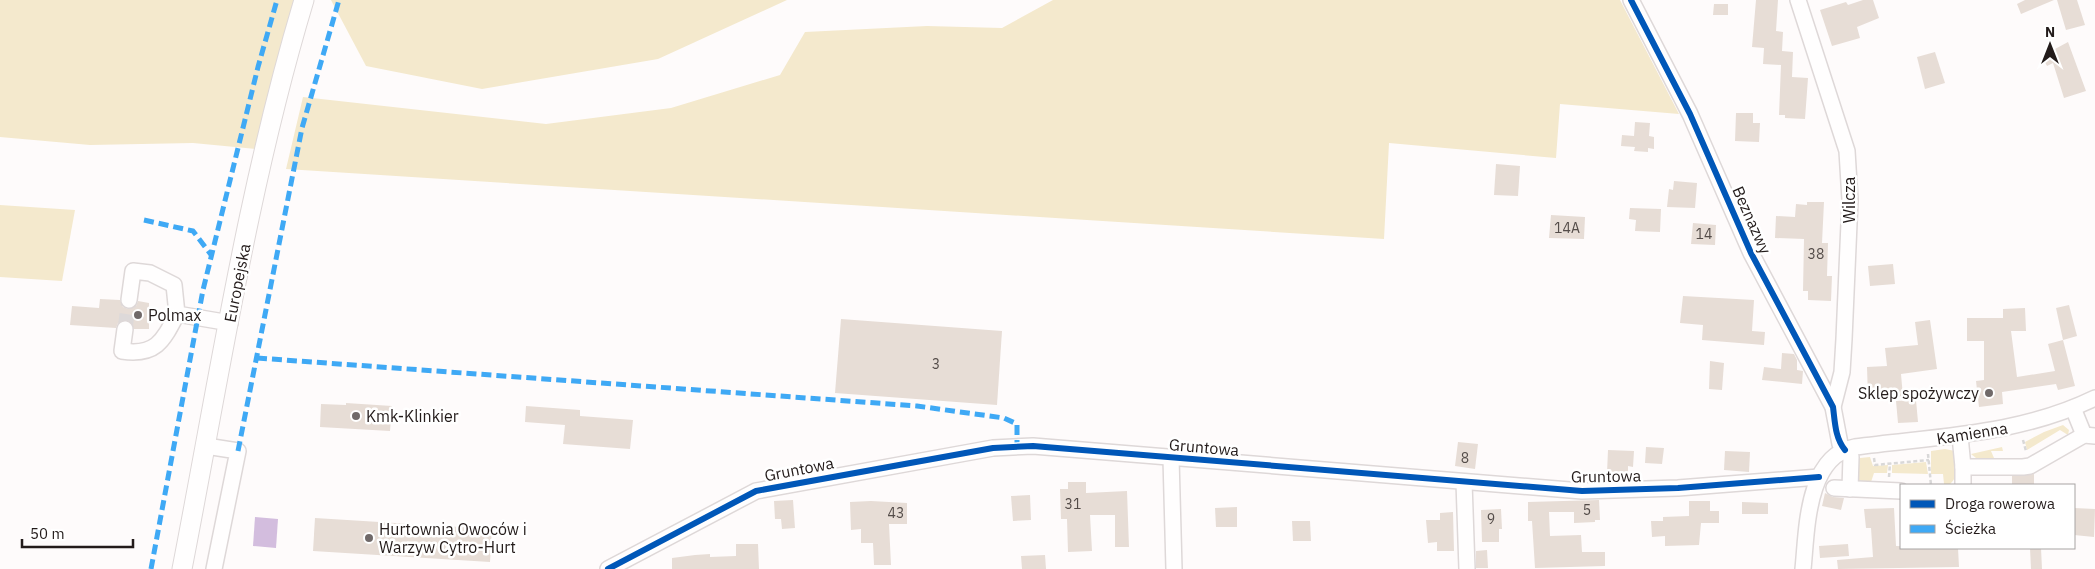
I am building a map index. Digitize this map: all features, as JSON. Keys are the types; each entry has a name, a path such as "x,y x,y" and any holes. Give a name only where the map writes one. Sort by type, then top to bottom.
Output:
{"main road":[{"name":"Europejska","path":"182,569 271,119 304,0"}],"street":[{"name":"Beznazwy","path":"1631,0 1690,114 1751,253 1833,407 1836,431 1840,444 1851,458 1850,489"},
{"name":"Wilcza","path":"1798,0 1847,151 1849,170 1850,200 1842,372 1833,407"},
{"path":"125,329 122,351 140,354 163,340 177,314 174,286 150,273 133,271 129,300"},
{"path":"177,314 230,323"},
{"name":"Kamienna","path":"1845,450 1960,436 2022,425 2073,408 2095,398"},
{"path":"1963,467 2030,466 2090,435 2073,408"},
{"path":"1960,436 1964,484"},
{"path":"206,446 238,451 224,529 214,569"},
{"name":"Gruntowa","path":"608,569 742,496 771,487 993,448 1033,446 1582,491 1678,488 1819,477"},
{"path":"1803,569 1812,496 1819,477 1832,459 1845,450"},
{"path":"1171,458 1174,569"},
{"path":"1464,482 1467,569"},
{"path":"1834,488 1900,491"}],"path":[{"path":"2014,442 2027,440"},
{"path":"1930,448 1928,452 1930,484"}],"shaded area":[{"path":"0,0 294,0 256,149 193,143 90,145 0,137"},
{"path":"331,0 787,0 658,59 482,89 366,66"},
{"path":"1053,0 1620,0 1679,114 1560,104 1556,158 1389,143 1384,239 286,169 303,97 546,124 671,108 780,75 805,32 927,26 1002,28"},
{"path":"0,205 75,210 62,281 0,277"},
{"path":"2063,425 2069,430 2068,435 2060,430 2027,450 2025,442"},
{"path":"2002,447 2003,451 1991,451 1994,458 1976,458 1971,454"},
{"path":"1945,449 1955,451 1956,474 1950,484 1944,484 1943,474 1931,474 1931,451"},
{"path":"1870,457 1873,466 1888,465 1887,473 1874,473 1871,482 1859,481 1858,460"},
{"path":"1926,462 1928,474 1892,473 1892,465"},
{"path":"255,517 278,519 276,548 253,546"}],"building":[{"path":"1756,0 1778,0 1776,31 1783,32 1782,51 1793,52 1792,77 1808,78 1805,119 1785,118 1785,115 1779,115 1781,65 1763,64 1764,48 1752,47"},
{"path":"1863,0 1873,0 1879,18 1857,27 1860,38 1832,46 1820,10 1846,2 1848,5"},
{"path":"2025,0 2054,0 2021,14 2017,4"},
{"path":"2057,0 2077,0 2085,25 2066,30"},
{"path":"1714,4 1728,4 1728,15 1713,15"},
{"path":"2068,42 2086,91 2064,98 2053,63 2047,66 2042,56"},
{"path":"1935,52 1945,83 1925,89 1917,57"},
{"path":"1736,113 1753,113 1753,123 1760,123 1759,142 1735,141"},
{"path":"1635,122 1650,123 1649,136 1654,137 1654,149 1648,148 1648,152 1634,151 1635,147 1621,146 1622,135 1634,136"},
{"path":"1496,164 1520,166 1518,196 1494,195"},
{"path":"1674,181 1697,183 1695,208 1667,207 1669,189 1673,190"},
{"path":"1807,202 1824,202 1822,243 1828,243 1827,276 1832,276 1831,301 1808,300 1808,291 1803,291 1804,239 1775,238 1776,216 1795,217 1796,204 1807,205"},
{"path":"1630,208 1661,209 1660,232 1635,231 1636,220 1629,219"},
{"path":"1551,215 1585,217 1584,239 1549,238"},
{"path":"1693,223 1716,225 1715,245 1691,244"},
{"path":"1893,264 1895,284 1870,286 1868,266"},
{"path":"1683,296 1754,300 1752,331 1765,332 1764,345 1702,340 1703,325 1680,323"},
{"path":"100,299 120,300 123,307 128,309 136,306 138,301 149,303 149,329 134,329 131,322 126,320 118,323 116,328 70,325 72,306 99,308"},
{"path":"2069,305 2077,336 2063,340 2056,308"},
{"path":"2025,308 2026,331 2011,331 2017,377 2055,371 2048,344 2063,340 2075,386 2058,390 2056,384 2002,392 2003,404 1979,407 1976,381 1984,380 1984,341 1967,341 1967,318 2003,318 2003,309"},
{"path":"841,319 1002,331 997,405 835,393"},
{"path":"1930,320 1937,369 1901,374 1903,397 1868,398 1867,367 1887,366 1885,348 1918,345 1915,322"},
{"path":"1782,353 1794,354 1797,360 1797,370 1803,371 1802,384 1762,380 1764,367 1781,369"},
{"path":"1710,361 1724,363 1722,390 1709,389"},
{"path":"1916,400 1918,422 1898,423 1896,401"},
{"name":"Kmk-Klinkier","path":"346,403 392,406 390,431 320,427 321,404 346,405"},
{"path":"526,406 580,410 580,416 633,420 630,449 563,444 565,425 525,422"},
{"path":"1458,442 1478,444 1475,469 1455,466"},
{"path":"1646,447 1664,448 1662,464 1645,463"},
{"path":"1608,450 1634,451 1633,467 1628,466 1628,474 1607,473"},
{"path":"1725,451 1750,452 1749,472 1724,470"},
{"path":"2034,474 2034,484 2012,484 2012,476"},
{"path":"1068,482 1086,482 1086,493 1127,491 1129,547 1115,547 1115,515 1090,515 1092,551 1068,552 1067,519 1061,519 1060,489 1068,489"},
{"path":"1825,493 1833,497 1844,498 1841,510 1822,506"},
{"path":"1030,495 1031,520 1013,521 1011,496"},
{"path":"793,500 795,528 782,529 781,519 775,519 774,501"},
{"path":"1599,500 1600,520 1595,520 1595,522 1574,523 1574,512 1549,512 1550,536 1581,535 1582,552 1605,552 1605,566 1535,568 1532,521 1528,521 1528,502"},
{"path":"1689,501 1710,501 1710,511 1719,511 1719,523 1701,523 1699,545 1665,546 1665,536 1652,537 1651,521 1663,521 1663,517 1689,516"},
{"path":"850,502 907,503 907,524 889,524 891,565 874,565 873,543 861,543 861,529 851,530"},
{"path":"1742,502 1768,503 1768,514 1742,514"},
{"path":"1237,507 1237,527 1216,527 1215,508"},
{"path":"1894,508 1896,546 1900,546 1900,549 1958,549 1959,567 1838,569 1837,560 1873,557 1871,528 1866,528 1864,509"},
{"path":"2075,508 2095,509 2094,537 2075,535"},
{"path":"1501,509 1502,529 1499,529 1499,542 1482,542 1481,510"},
{"path":"1453,512 1454,551 1437,551 1437,542 1428,543 1426,520 1440,520 1440,513"},
{"name":"Hurtownia Owoców i Warzyw Cytro-Hurt","path":"315,518 492,529 490,562 313,551"},
{"path":"1292,521 1310,521 1311,541 1293,541"},
{"path":"736,544 758,544 759,569 672,569 672,558 710,554 710,557 736,556"},
{"path":"1848,544 1849,556 1820,558 1819,546"},
{"path":"2030,549 2041,549 2042,569 2031,569"},
{"path":"1487,550 1488,568 1476,568 1476,551"},
{"path":"1045,555 1046,569 1022,569 1021,556"}],"tunnel":[{"path":"125,329 129,300"}],"marked path":[{"path":"151,569 203,290 258,67 277,0"},
{"path":"238,451 302,128 339,0"},
{"path":"144,220 193,231 212,256"},
{"path":"257,358 917,406 1004,418 1017,424 1017,446"}],"cycle path":[{"path":"1631,0 1690,114 1751,253 1833,407 1837,435 1845,450"},
{"path":"608,569 756,491 993,448 1033,446 1582,491 1678,488 1819,477"}],"place":[{"name":"Polmax","path":"138,315"},
{"name":"Sklep spożywczy","path":"1989,393"},
{"name":"Kmk-Klinkier","path":"356,416"},
{"name":"Hurtownia Owoców i Warzyw Cytro-Hurt","path":"369,538"}]}
